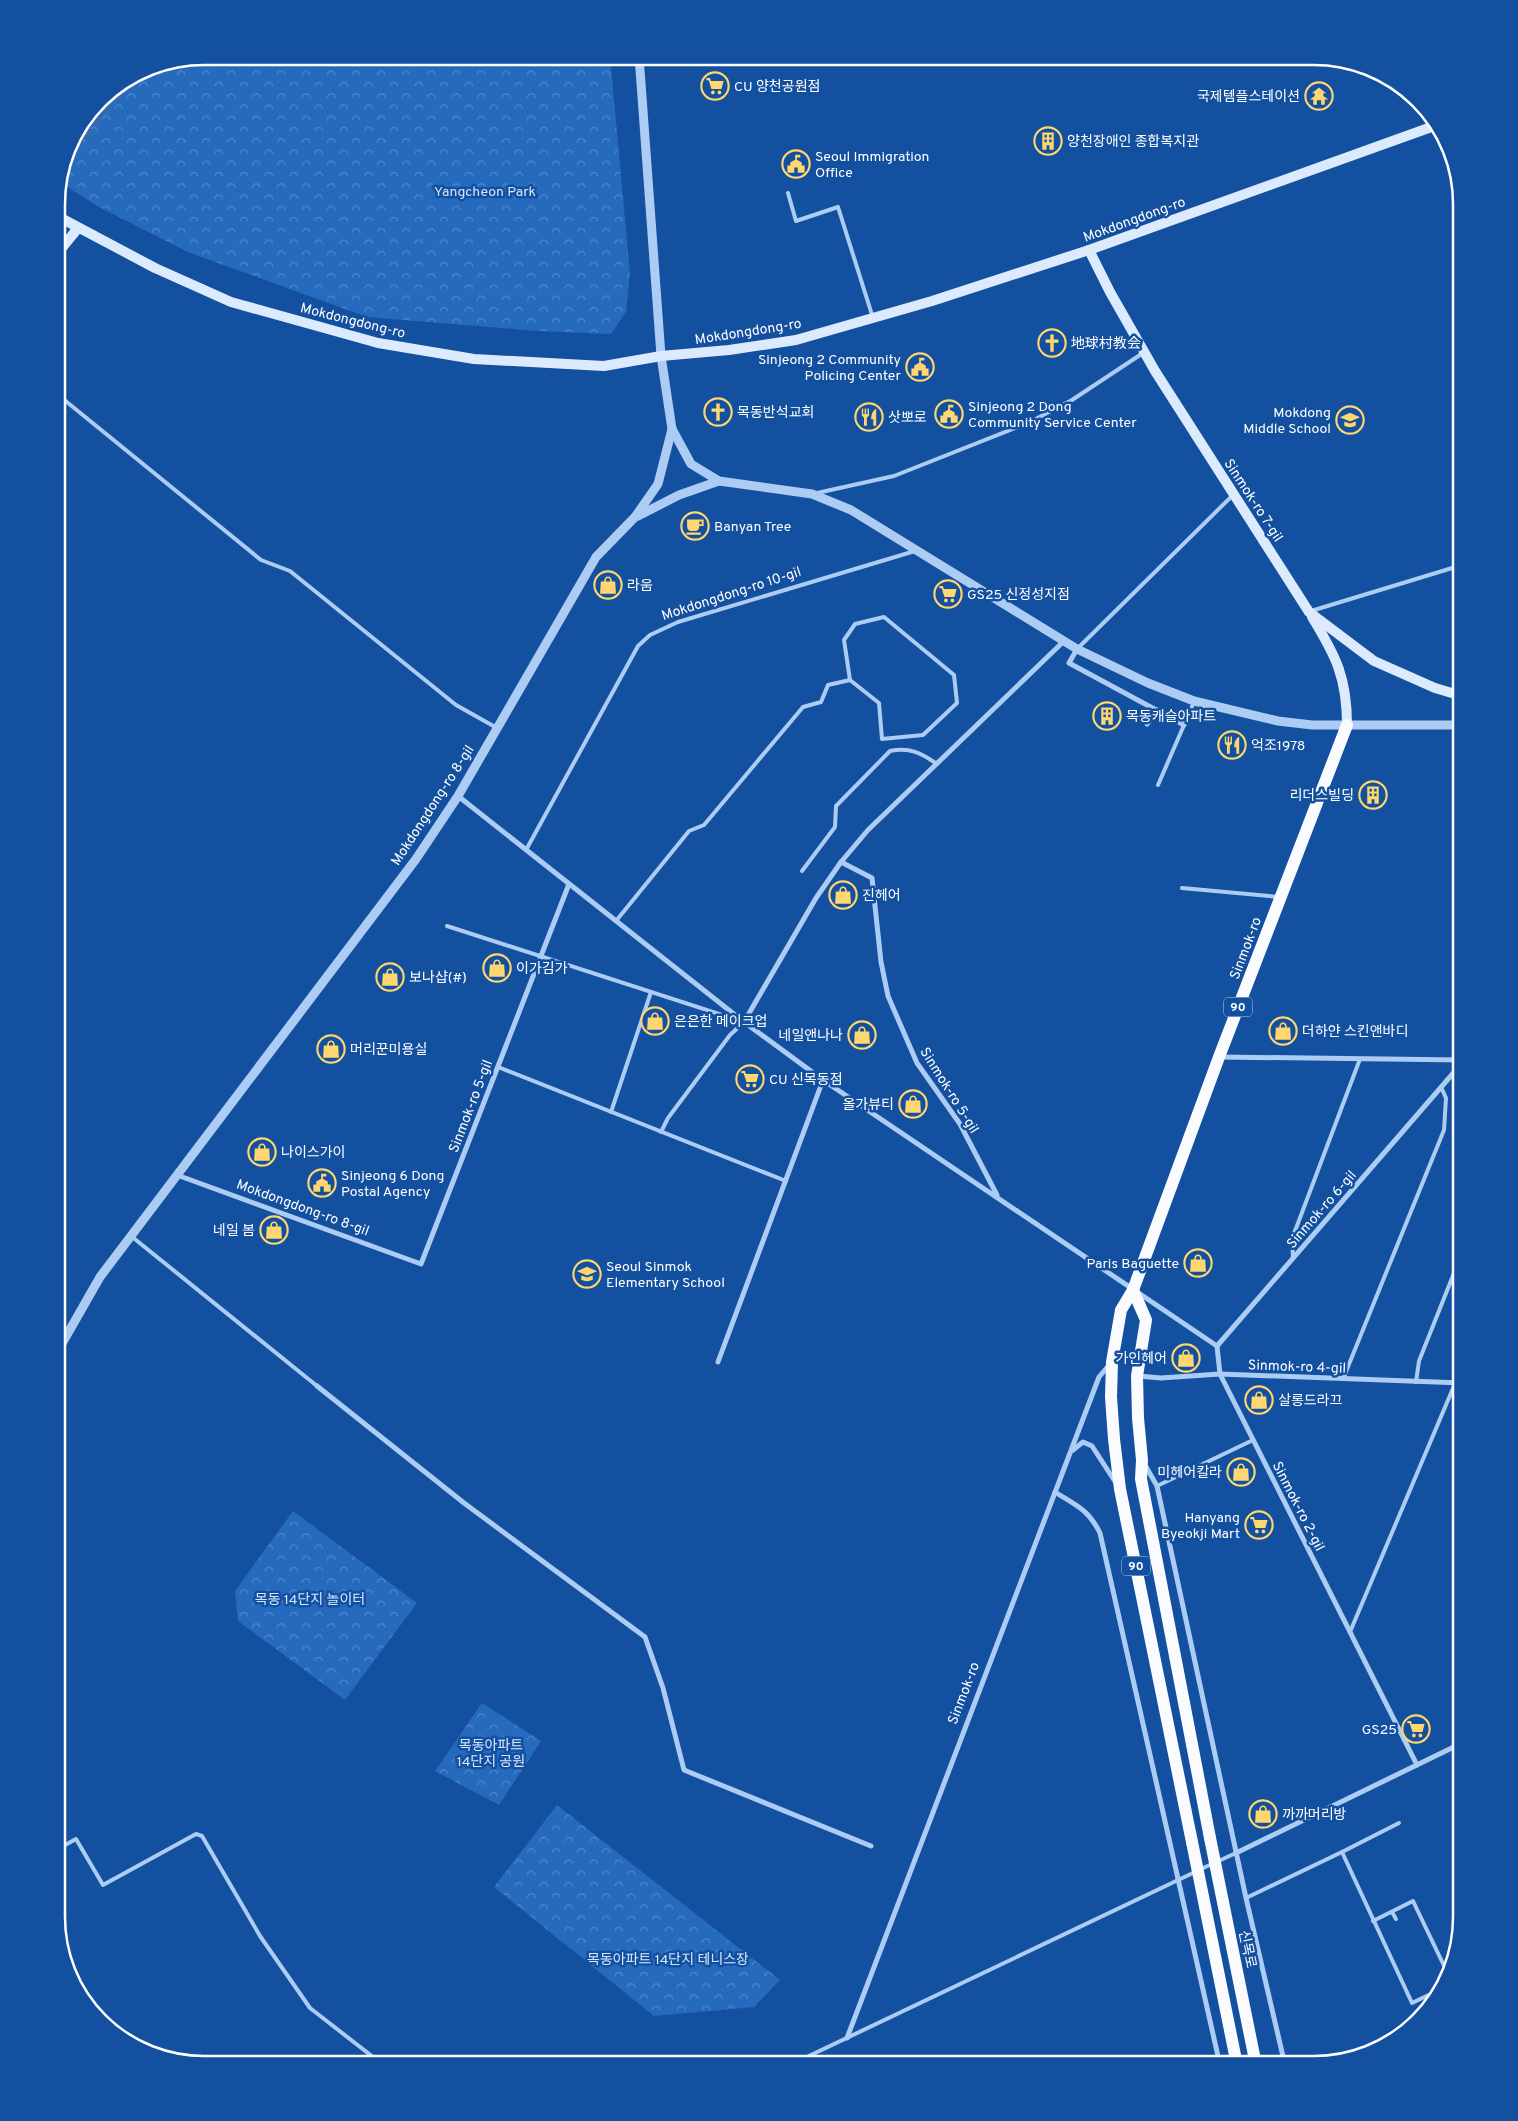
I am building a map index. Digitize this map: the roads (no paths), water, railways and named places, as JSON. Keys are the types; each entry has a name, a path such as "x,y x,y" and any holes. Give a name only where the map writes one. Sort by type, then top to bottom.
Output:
{"main road":[{"name":"Mokdongdong-ro","path":"65,221 155,268 231,302 378,343 474,359 604,366 661,356 729,350 796,340 932,301 1089,250 1430,128"},
{"path":"65,244 78,228"},
{"name":"Sinmok-ro 7-gil","path":"1089,250 1144,353 1309,612 1374,661 1435,688 1453,693"},
{"path":"1309,612 1333,652 1342,675 1347,699 1347,725"},
{"name":"Sinmok-ro","path":"1235,2056 1120,1489 1112,1406 1112,1362 1122,1310 1133,1290 1219,1057 1347,725"},
{"name":"90","path":"1133,1290 1146,1320 1137,1376 1142,1460"},
{"name":"신목로","path":"1142,1460 1141,1479 1254,2056"}],"street":[{"path":"640,65 661,356 672,429 691,464 719,481 812,494 851,510 1077,649 1148,683 1194,701 1278,721 1312,725 1453,725"},
{"name":"Mokdongdong-ro 8-gil","path":"65,1338 100,1277 416,859 458,796 596,557 635,517 658,484 672,429"},
{"path":"635,517 679,495 719,481"},
{"path":"744,1022 816,898 841,862 868,830 1064,641"},
{"path":"1077,649 1069,663 1184,725"},
{"path":"1147,724 1157,710"},
{"name":"Sinmok-ro 5-gil","path":"458,796 744,1022 823,1080 1133,1290"},
{"name":"Sinmok-ro 5-gil","path":"841,862 872,878 880,962 888,996 917,1063 960,1124 998,1198"},
{"name":"Sinmok-ro 5-gil","path":"421,1264 569,884"},
{"name":"Sinmok-ro 6-gil","path":"1219,1057 1453,1061"},
{"name":"Sinmok-ro 6-gil","path":"1218,1346 1453,1072"},
{"path":"718,1362 823,1080"},
{"name":"Mokdongdong-ro 8-gil","path":"177,1175 421,1264"},
{"path":"1133,1290 1218,1346"},
{"name":"Sinmok-ro 2-gil","path":"1218,1346 1220,1374 1417,1765"},
{"name":"Sinmok-ro","path":"847,2038 1099,1377 1112,1362"},
{"name":"Sinmok-ro 4-gil","path":"1137,1376 1161,1378 1220,1374 1453,1383"},
{"path":"317,1386 464,1503 645,1637 662,1688 684,1770 871,1846"},
{"path":"1071,1452 1083,1442 1092,1446 1120,1489"},
{"path":"1142,1460 1158,1486 1236,1853 1283,2056"},
{"path":"1055,1492 1088,1513 1100,1533 1218,2056"},
{"path":"1236,1853 1453,1747"}],"lane":[{"path":"788,193 796,221 838,207 873,318"},
{"path":"812,494 894,476 1028,423 1072,400 1144,353"},
{"path":"65,401 262,560 290,571 456,705 497,728"},
{"path":"1077,649 1234,494"},
{"name":"Mokdongdong-ro 10-gil","path":"526,850 638,646 650,635 678,622 916,551"},
{"path":"1309,612 1453,568"},
{"path":"884,617 954,675 957,703 923,735 882,739 879,704 850,680 844,640 855,624 884,617"},
{"path":"616,921 689,831 704,825 803,707 821,702 828,685 850,680"},
{"path":"1158,785 1194,701"},
{"path":"802,871 835,827 836,806 890,751 902,748 918,751 937,764"},
{"path":"1182,888 1280,898"},
{"path":"447,926 541,957"},
{"name":"Sinmok-ro 5-gil","path":"541,957 744,1022"},
{"path":"612,1112 651,992"},
{"path":"661,1132 668,1118 730,1035 744,1022"},
{"path":"1293,1258 1292,1239 1360,1059"},
{"path":"498,1067 786,1181"},
{"path":"1343,1379 1444,1130 1446,1098 1441,1087"},
{"path":"131,1236 317,1386"},
{"path":"1416,1382 1419,1362 1453,1276"},
{"path":"1350,1632 1453,1397"},
{"path":"1158,1486 1253,1440"},
{"path":"1246,1898 1399,1824"},
{"path":"65,1845 76,1839 103,1884 196,1834 202,1836 260,1936 310,2008 372,2056"},
{"path":"1342,1852 1412,2003 1429,1995"},
{"path":"809,2056 1236,1853"},
{"path":"1373,1921 1413,1901 1444,1965"},
{"path":"1392,1912 1396,1919"}],"tunnel":[{"path":"78,144 115,97"}],"place":[{"name":"CU 양천공원점","path":"715,86"},
{"name":"국제템플스테이션","path":"1319,96"},
{"name":"양천장애인 종합복지관","path":"1048,141"},
{"name":"Seoul Immigration Office","path":"796,164"},
{"name":"地球村教会","path":"1052,343"},
{"name":"Sinjeong 2 Community Policing Center","path":"920,367"},
{"name":"목동반석교회","path":"718,412"},
{"name":"Sinjeong 2 Dong Community Service Center","path":"949,414"},
{"name":"삿뽀로","path":"869,417"},
{"name":"Mokdong Middle School","path":"1350,420"},
{"name":"Banyan Tree","path":"695,526"},
{"name":"라움","path":"608,585"},
{"name":"GS25 신정성지점","path":"948,594"},
{"name":"목동캐슬아파트","path":"1107,716"},
{"name":"억조1978","path":"1232,745"},
{"name":"리더스빌딩","path":"1373,795"},
{"name":"진헤어","path":"843,895"},
{"name":"이가김가","path":"497,968"},
{"name":"보나샵(#)","path":"390,977"},
{"name":"은은한 메이크업","path":"655,1021"},
{"name":"더하얀 스킨앤바디","path":"1283,1031"},
{"name":"네일앤나나","path":"862,1035"},
{"name":"머리꾼미용실","path":"331,1049"},
{"name":"CU 신목동점","path":"750,1079"},
{"name":"올가뷰티","path":"913,1104"},
{"name":"나이스가이","path":"262,1152"},
{"name":"Sinjeong 6 Dong Postal Agency","path":"322,1183"},
{"name":"네일 봄","path":"274,1230"},
{"name":"Paris Baguette","path":"1198,1263"},
{"name":"Seoul Sinmok Elementary School","path":"587,1274"},
{"name":"가인헤어","path":"1186,1358"},
{"name":"살롱드라끄","path":"1259,1400"},
{"name":"미헤어칼라","path":"1241,1472"},
{"name":"Hanyang Byeokji Mart","path":"1259,1525"},
{"name":"GS25","path":"1416,1729"},
{"name":"까까머리방","path":"1263,1814"}],"park label":[{"name":"Yangcheon Park","path":"485,191"},
{"name":"목동 14단지 놀이터","path":"310,1599"},
{"name":"목동아파트 14단지 공원","path":"491,1754"},
{"name":"목동아파트 14단지 테니스장","path":"668,1959"}]}
